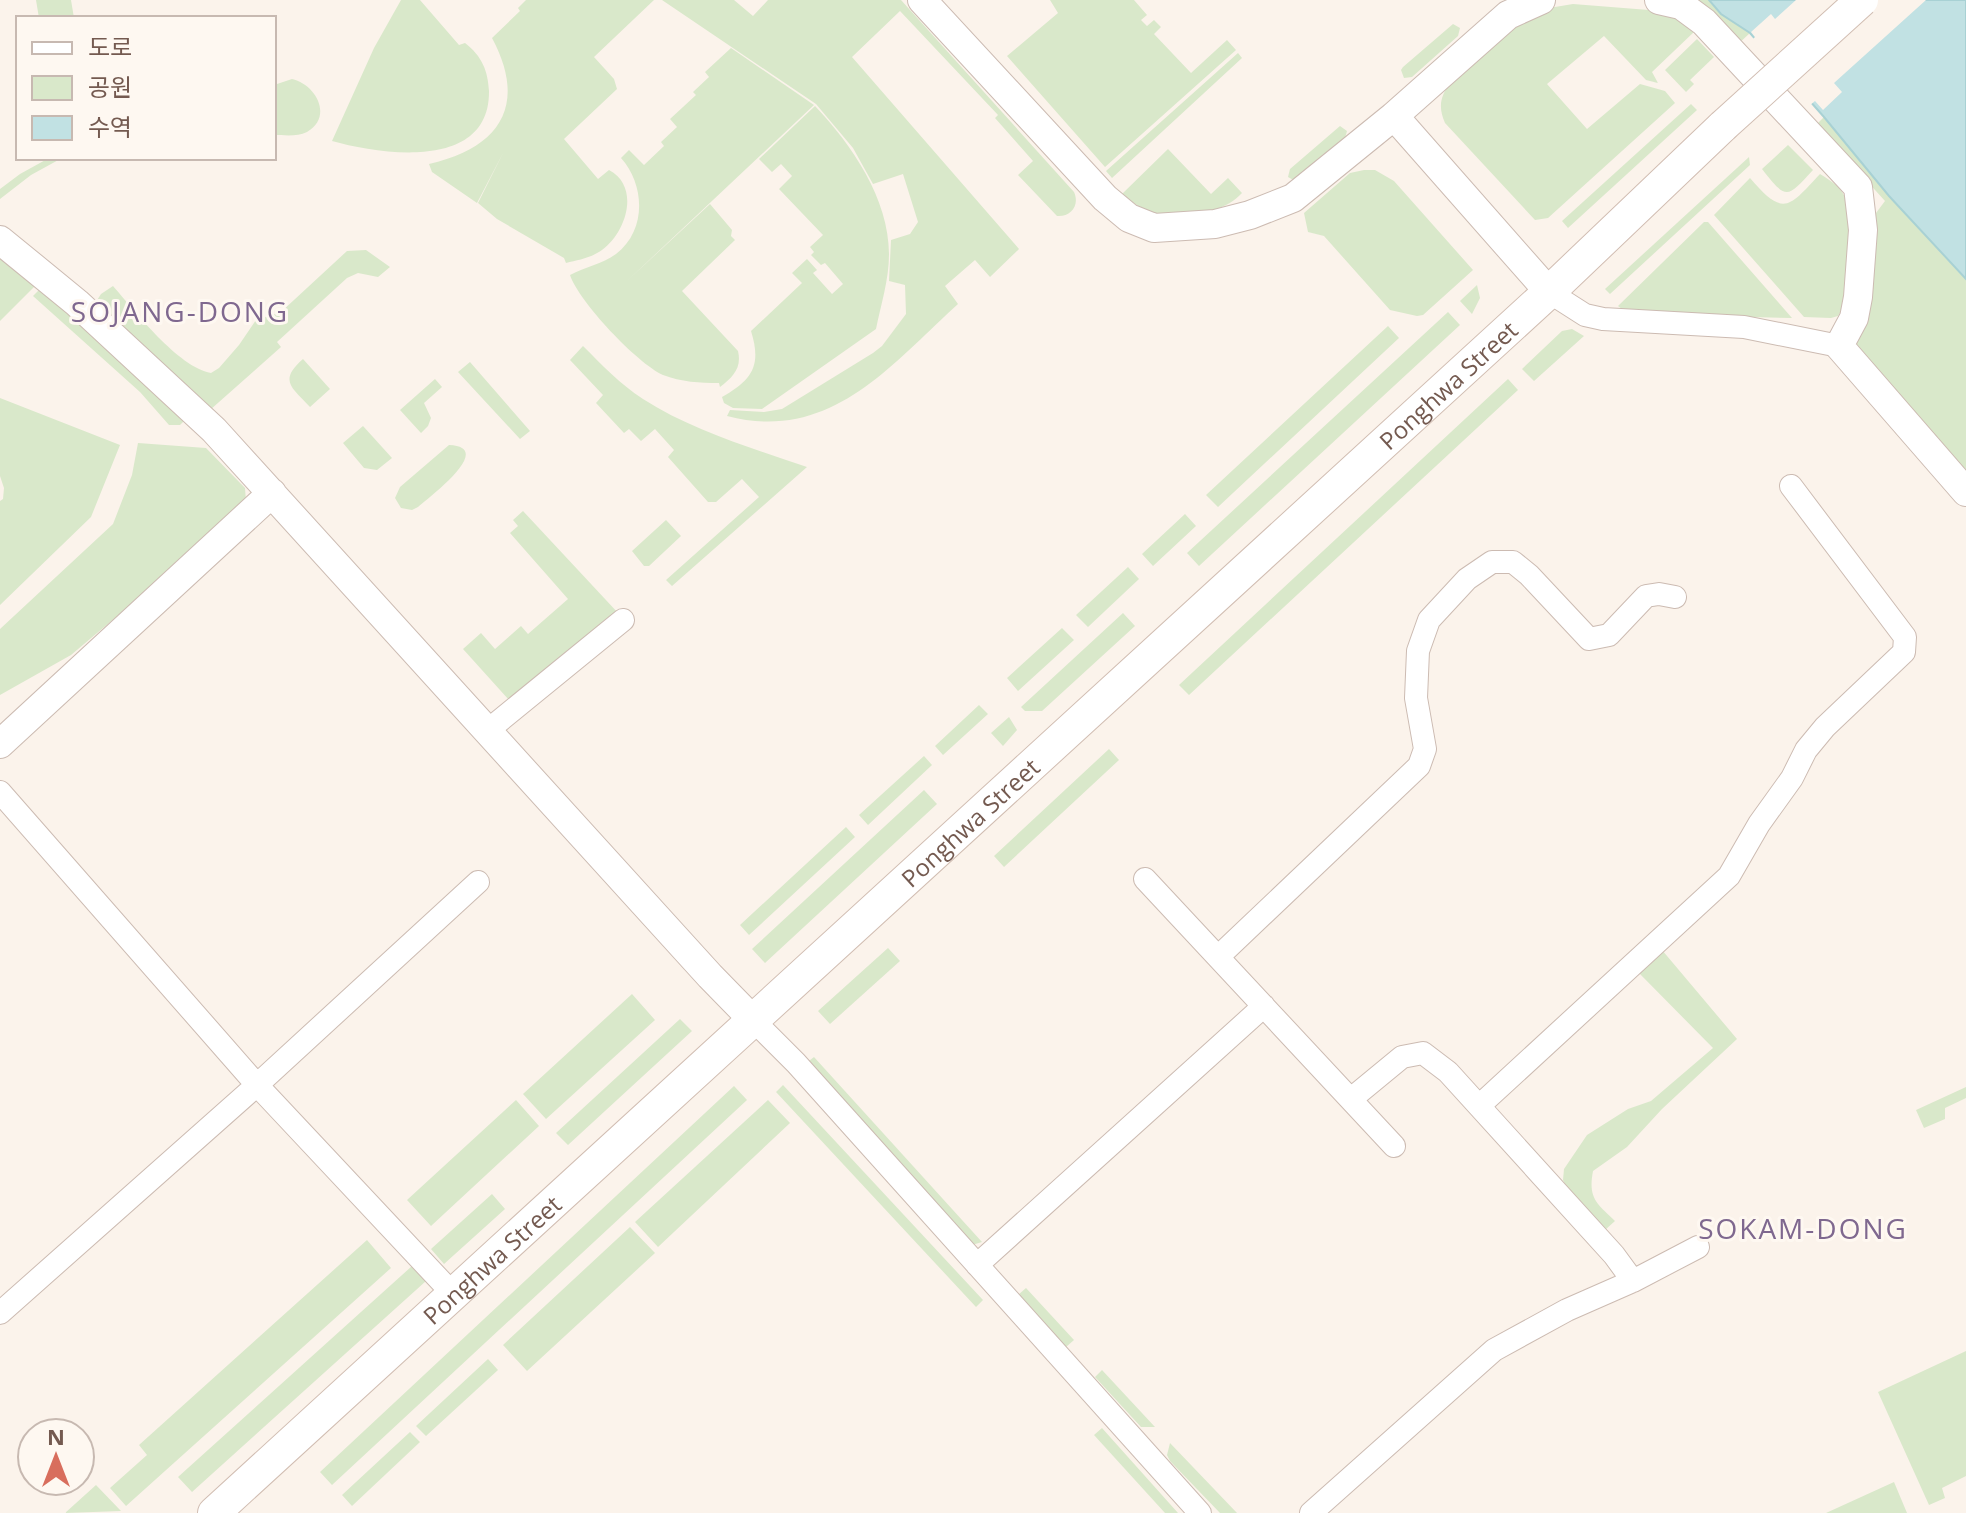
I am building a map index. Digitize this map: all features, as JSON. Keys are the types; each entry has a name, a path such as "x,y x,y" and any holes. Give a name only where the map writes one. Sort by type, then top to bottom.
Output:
{"main road":[{"name":"Ponghwa Street","path":"214,1513 1549,292 1723,126 1862,0"}],"street":[{"path":"922,0 1105,198 1129,218 1154,228 1215,224 1250,215 1293,198 1394,116 1508,15 1541,0"},
{"path":"1659,0 1681,5 1704,22 1858,187 1863,230 1858,297 1854,318 1839,346"},
{"path":"1394,116 1549,292 1585,315 1603,319 1744,327 1839,346 1966,492"},
{"path":"0,240 77,303 203,419 752,1019 796,1063 1200,1513"},
{"path":"1479,1106 1729,876 1759,824 1792,778 1806,750 1825,727 1904,652 1905,637 1791,486"},
{"path":"0,744 272,493"},
{"path":"1218,957 1419,766 1425,749 1416,698 1418,651 1429,620 1467,579 1492,562 1513,562 1589,639 1609,635 1646,596 1659,594 1675,597"},
{"path":"487,731 623,620"},
{"path":"0,792 257,1085 454,1295"},
{"path":"1145,879 1394,1146"},
{"path":"0,1313 257,1085 478,882"},
{"path":"977,1265 1264,1006"},
{"path":"1351,1099 1402,1057 1423,1053 1448,1072 1614,1255 1633,1281"},
{"path":"1311,1513 1494,1350 1567,1310 1633,1281 1698,1247"}],"green space":[{"path":"36,0 71,0 74,16 39,16"},
{"path":"401,0 420,0 459,45 465,43 480,59 489,91 485,117 472,135 453,146 430,151 378,150 332,141 374,48"},
{"path":"526,0 654,0 594,57 614,79 617,89 564,139 598,179 609,170 619,178 627,198 623,222 611,242 593,255 566,263 564,258 497,219 478,203 503,153 477,203 432,172 429,164 474,147 490,135 501,120 507,103 507,84 503,62 492,38 520,11 518,8"},
{"path":"662,0 734,0 753,16 768,0 901,0 1074,192 1075,206 1070,212 1057,216 1018,175 1033,161 995,118 998,115 900,11 852,57 1019,249 990,277 975,260 945,286 958,304 882,374 856,393 827,409 797,419 764,421 727,416 730,410 764,412 782,409 882,346 906,314 905,285 889,281 891,240 910,234 918,222 903,174 873,184 853,148 816,104"},
{"path":"1050,0 1134,0 1147,15 1141,20 1147,26 1154,20 1161,27 1154,34 1191,73 1227,40 1236,50 1105,167 1007,56 1058,13"},
{"path":"1696,0 1709,0 1722,14 1750,33 1737,45"},
{"path":"1573,4 1674,12 1695,31 1652,72 1658,83 1646,80 1604,36 1547,84 1587,129 1640,84 1665,91 1675,103 1548,218 1535,220 1445,123 1441,102 1451,82 1518,22 1543,9"},
{"path":"1453,24 1460,28 1458,36 1412,77 1404,78 1403,67"},
{"path":"1697,39 1714,57 1690,80 1694,84 1686,92 1665,70"},
{"path":"731,48 814,105 627,281 710,204 732,230 731,236 735,240 682,291 738,351 739,362 735,372 720,387 719,383 691,382 670,377 652,368 597,315 570,275 611,257 626,244 638,220 639,207 635,181 621,158 629,150 644,165 664,146 661,142 677,127 670,119 696,95 693,92 709,77 705,72"},
{"path":"1238,53 1242,58 1112,178 1106,171"},
{"path":"292,79 308,87 314,94 320,110 319,118 307,132 276,135 276,84"},
{"path":"1691,104 1697,110 1568,228 1562,221"},
{"path":"815,106 855,155 883,213 889,264 876,329 762,409 733,408 724,403 722,397 741,384 752,371 755,354 751,331 802,283 792,273 807,259 817,270 813,273 832,294 843,284 825,263 821,265 811,255 814,252 810,247 823,235 779,189 792,176 781,164 772,172 759,159"},
{"path":"1824,117 1889,196 1966,279 1966,475 1849,349 1873,217 1885,201 1816,125"},
{"path":"1340,126 1347,131 1345,138 1295,181 1288,177 1290,169"},
{"path":"1788,145 1813,170 1798,186 1787,192 1777,187 1762,169"},
{"path":"1168,149 1211,194 1228,178 1242,193 1215,209 1182,215 1149,211 1122,194"},
{"path":"1749,157 1750,165 1610,294 1605,289"},
{"path":"45,160 58,160 31,175 0,199 0,189"},
{"path":"1375,170 1394,181 1473,270 1423,315 1390,310 1324,236 1308,232 1304,213 1350,173"},
{"path":"1820,174 1842,191 1850,225 1846,294 1838,316 1831,318 1804,317 1714,215 1750,178 1771,199 1786,203 1801,194"},
{"path":"1704,222 1708,222 1792,318 1635,314 1618,306"},
{"path":"366,250 390,267 378,277 358,273 347,278 277,342 281,347 210,410 94,305 101,294 113,286 171,349 198,369 211,373 239,345 256,320 281,312 347,251"},
{"path":"0,258 36,285 0,321"},
{"path":"1477,285 1480,298 1472,314 1460,301"},
{"path":"41,288 184,421 180,425 169,425 140,392 33,296"},
{"path":"1448,312 1460,325 1199,566 1187,553"},
{"path":"1388,326 1399,338 1218,507 1206,495"},
{"path":"1572,329 1584,336 1534,381 1522,369 1562,331"},
{"path":"583,346 627,387 662,410 723,438 807,467 672,586 666,580 759,497 742,479 716,502 708,502 668,457 674,450 655,429 641,441 629,429 624,433 596,403 603,395 570,360"},
{"path":"303,359 330,389 310,407 293,389 289,379"},
{"path":"470,362 530,431 520,439 458,372"},
{"path":"435,379 442,387 424,403 431,418 421,433 400,410"},
{"path":"1508,379 1518,390 1189,695 1179,685"},
{"path":"0,398 120,445 91,517 0,605 0,501 4,488 0,476"},
{"path":"363,426 392,458 377,470 364,468 343,443"},
{"path":"138,443 206,448 245,488 246,501 237,515 71,655 0,695 0,629 113,524 132,475"},
{"path":"449,445 462,448 466,454 463,463 445,484 418,507 412,510 401,508 395,498 400,487"},
{"path":"523,511 619,614 509,700 463,649 481,633 495,649 521,626 528,634 568,599 510,533 518,526 513,520"},
{"path":"1185,514 1196,526 1153,566 1142,554"},
{"path":"666,520 681,536 649,566 644,566 632,551"},
{"path":"1128,567 1139,579 1088,627 1076,615"},
{"path":"1123,613 1135,626 1042,711 1025,711 1021,707"},
{"path":"1062,628 1074,640 1018,691 1007,678"},
{"path":"979,705 988,714 943,755 935,746"},
{"path":"1009,717 1017,730 1003,746 991,733"},
{"path":"1109,749 1119,760 1004,867 994,856"},
{"path":"924,756 932,765 868,825 859,815"},
{"path":"924,790 937,804 765,963 752,949"},
{"path":"846,827 855,837 749,935 740,925"},
{"path":"888,948 900,961 830,1024 818,1011"},
{"path":"1662,950 1737,1039 1662,1109 1627,1147 1593,1171 1595,1199 1615,1221 1605,1230 1572,1199 1563,1180 1564,1169 1587,1135 1628,1109 1651,1101 1713,1048 1638,972"},
{"path":"632,994 655,1020 546,1119 523,1094"},
{"path":"680,1019 692,1031 568,1145 556,1133"},
{"path":"814,1057 982,1242 972,1245 805,1064"},
{"path":"783,1085 983,1300 976,1307 776,1092"},
{"path":"734,1086 747,1100 332,1485 320,1472"},
{"path":"1966,1087 1966,1098 1945,1108 1945,1119 1924,1128 1916,1110"},
{"path":"516,1100 539,1126 431,1226 407,1200"},
{"path":"768,1100 790,1123 658,1247 635,1222"},
{"path":"492,1194 505,1209 444,1264 431,1249"},
{"path":"630,1227 655,1253 527,1371 503,1345"},
{"path":"367,1240 391,1268 126,1506 110,1488 147,1455 139,1445"},
{"path":"412,1266 426,1281 192,1492 178,1477"},
{"path":"1026,1288 1074,1340 1066,1347 1018,1295"},
{"path":"1966,1351 1966,1476 1942,1488 1945,1498 1929,1505 1878,1392"},
{"path":"488,1359 498,1370 426,1436 416,1426"},
{"path":"1102,1370 1155,1427 1141,1427 1095,1377"},
{"path":"1102,1428 1178,1513 1165,1513 1094,1435"},
{"path":"410,1432 420,1442 352,1506 342,1495"},
{"path":"1170,1443 1237,1513 1220,1513 1170,1461 1167,1455"},
{"path":"1894,1482 1907,1513 1826,1513"},
{"path":"96,1485 121,1511 65,1513 83,1497 96,1497"}],"water":[{"path":"1709,0 1966,0 1966,279 1889,196 1750,33 1721,14"}],"pier":[{"path":"1796,0 1926,0 1834,83 1842,92 1823,110 1815,101 1809,106 1751,41 1755,37 1751,32 1771,14 1775,19"}],"district":[{"name":"SOJANG-DONG","path":"180,311"},
{"name":"SOKAM-DONG","path":"1803,1228"}]}
